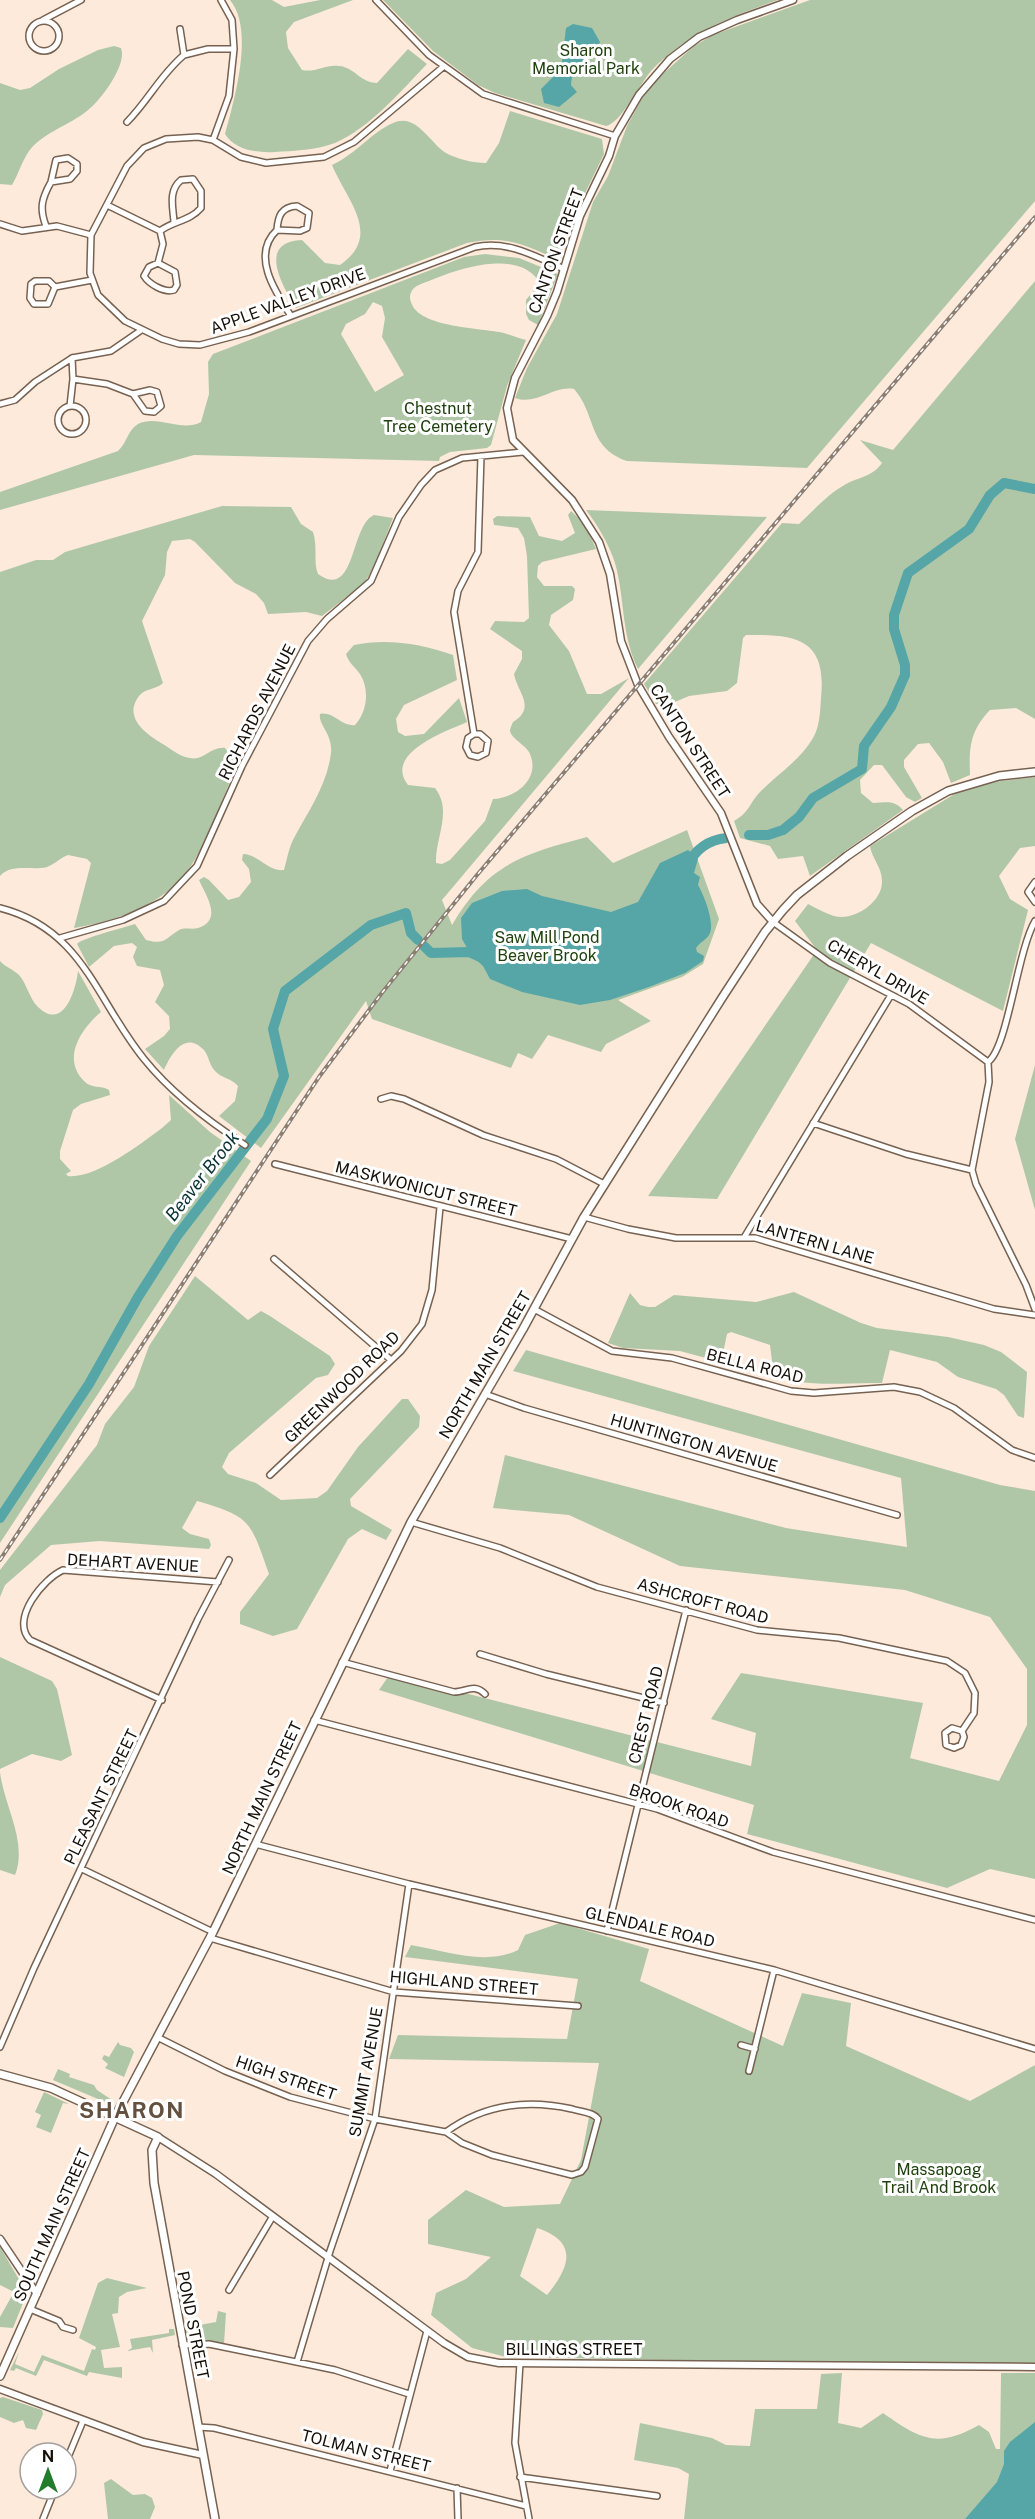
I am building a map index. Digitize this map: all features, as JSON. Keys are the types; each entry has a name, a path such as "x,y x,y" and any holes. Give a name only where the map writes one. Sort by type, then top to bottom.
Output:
{"main road":[{"name":"NORTH MAIN STREET","path":"115,2117 211,1935 411,1522 534,1309 584,1217 773,922 797,896 847,856 932,798 970,783 999,776 1035,772"},
{"path":"0,2074 51,2088 158,2137"},
{"name":"SOUTH MAIN STREET","path":"0,2376 115,2117"},
{"name":"POND STREET","path":"158,2137 152,2149 152,2169 215,2519"}],"street":[{"path":"42,21 55,25 59,34 58,43 47,51 38,50 29,40 31,28 42,21 81,0"},
{"path":"213,140 229,96 234,48 232,20 221,0"},
{"path":"376,0 406,34 443,67 493,99 615,136"},
{"name":"CANTON STREET","path":"773,922 757,904 721,813 664,730 638,685 621,642 610,574 599,542 572,500 523,452 509,430 507,408 515,378 547,316 580,216 609,156 615,136 646,84 682,49 725,25 793,0"},
{"path":"180,29 184,55"},
{"path":"128,122 144,105 169,69 184,55 208,49 234,48"},
{"name":"APPLE VALLEY DRIVE","path":"443,67 354,142 324,157 266,163 241,157 213,140 177,137 160,140 144,148 127,166 91,235 88,251 92,280 97,293 109,308 140,331 179,344 200,345 249,332 478,246 492,244 516,248 564,269"},
{"path":"46,226 42,216 42,198 51,182 56,160 68,158 77,164 77,171 70,179 51,182"},
{"path":"160,231 174,222 193,216 202,205 201,191 193,179 182,180 174,187 172,198 174,222"},
{"path":"107,205 160,231"},
{"path":"277,230 304,230 308,225 309,213 297,206 286,208 280,214 277,230 267,247 266,267 291,316"},
{"path":"0,224 22,231 46,226 62,227 91,235"},
{"path":"159,262 175,272 177,285 174,290 168,291 145,279 146,270 159,262 163,244 160,231"},
{"path":"55,287 92,280"},
{"path":"35,281 49,281 55,287 48,304 34,304 30,298 29,291 35,281"},
{"path":"0,404 15,400 35,382 72,358 111,351 140,331"},
{"path":"70,406 73,378 72,358"},
{"path":"73,378 107,384 132,394 145,411 154,412 161,406 157,392 150,390 132,394"},
{"path":"70,406 76,406 83,412 86,420 84,429 77,434 68,434 61,429 57,418 62,410 70,406"},
{"name":"RICHARDS AVENUE","path":"60,938 123,920 164,901 197,866 242,766 308,642 327,619 371,581 399,517 421,484 435,470 451,462 480,456 523,452"},
{"path":"474,734 454,612 458,591 478,552 480,456"},
{"path":"474,734 480,734 488,741 486,753 478,757 470,755 466,747 468,738 474,734"},
{"path":"1035,882 1028,892 1035,902"},
{"path":"0,908 35,921 60,938 82,964 105,1003 155,1072 201,1115 245,1145"},
{"path":"1035,921 1021,954 999,1048 988,1062 989,1082 972,1170 976,1184 1026,1285 1035,1309"},
{"name":"CHERYL DRIVE","path":"773,922 830,963 909,1004 982,1054 988,1062"},
{"path":"745,1236 891,995"},
{"path":"381,1099 387,1096 404,1099 483,1135 556,1159 604,1184"},
{"path":"813,1123 906,1154 972,1170"},
{"name":"MASKWONICUT STREET","path":"275,1164 572,1239"},
{"name":"GREENWOOD ROAD","path":"270,1475 416,1333 426,1315 432,1290 440,1207"},
{"name":"LANTERN LANE","path":"584,1217 628,1229 676,1238 745,1236 994,1308 1035,1315"},
{"path":"274,1259 391,1359"},
{"name":"BELLA ROAD","path":"534,1309 612,1352 672,1358 791,1391 814,1393 894,1387 920,1392 954,1408 1012,1450 1035,1458"},
{"name":"HUNTINGTON AVENUE","path":"485,1394 524,1408 897,1515"},
{"name":"ASHCROFT ROAD","path":"411,1522 501,1548 597,1587 757,1630 856,1641 954,1663 969,1679 976,1700 972,1718 962,1731"},
{"name":"PLEASANT STREET","path":"0,2047 229,1560"},
{"name":"DEHART AVENUE","path":"162,1700 33,1642 24,1630 25,1614 40,1589 55,1574 63,1570 218,1582"},
{"name":"CREST ROAD","path":"607,1931 686,1610"},
{"path":"480,1654 546,1674 664,1703"},
{"path":"342,1662 454,1692 475,1688 485,1694"},
{"name":"BROOK ROAD","path":"314,1720 638,1804 772,1852 1035,1920"},
{"name":"GLENDALE ROAD","path":"255,1844 409,1884 774,1970 1035,2049"},
{"name":"HIGHLAND STREET","path":"82,1869 211,1935 394,1992 578,2006"},
{"name":"SUMMIT AVENUE","path":"297,2362 328,2256 375,2119 409,1884"},
{"path":"749,2071 774,1970"},
{"name":"HIGH STREET","path":"157,2037 265,2088 375,2119 446,2132 462,2143 492,2155 574,2175 585,2167 598,2123 596,2116 566,2108 504,2105 477,2114 446,2132"},
{"path":"741,2045 755,2049"},
{"name":"BILLINGS STREET","path":"158,2137 273,2216 454,2350 474,2360 1035,2367"},
{"path":"229,2290 273,2216"},
{"path":"0,2239 37,2294"},
{"path":"30,2309 59,2321 63,2327 73,2330"},
{"path":"390,2471 409,2394 428,2331"},
{"path":"182,2345 206,2344 297,2362 351,2374 409,2394"},
{"path":"520,2362 515,2443 529,2519"},
{"path":"0,2389 147,2444 203,2455"},
{"path":"75,2441 83,2421"},
{"name":"TOLMAN STREET","path":"198,2427 218,2429 526,2505"},
{"path":"520,2477 657,2496"},
{"path":"457,2488 458,2519"},
{"path":"43,2519 50,2501"}],"green space":[{"path":"230,0 272,0 284,7 320,0 353,0 294,22 286,32 288,48 302,70 339,66 377,83 408,49 427,64 373,118 335,143 313,149 268,152 240,147 225,134 237,85 242,47 237,13"},
{"name":"Sharon Memorial Park","path":"383,0 778,0 726,20 679,46 651,71 623,111 612,124 606,126 495,93 478,85 433,51"},
{"path":"810,0 1035,0 1035,201 807,468 627,461 605,448 574,389 559,390 538,398 523,400 515,398 527,368 557,314 593,202 608,176 627,126 641,100 656,80 694,46 713,35"},
{"path":"114,46 121,48 120,64 103,94 83,114 34,145 12,185 0,184 0,83 20,90 30,88 59,69 98,50"},
{"path":"510,111 602,139 604,154 574,216 557,259 514,242 493,240 467,243 296,308 285,289 277,267 276,257 280,249 288,243 302,240 325,263 340,265 353,254 359,242 358,217 332,165 385,127 401,121 416,125 446,153 465,160 486,163 499,143"},
{"name":"Chestnut Tree Cemetery","path":"485,254 519,258 558,274 538,325 529,320 526,314 526,300 538,285 538,280 528,271 516,266 488,264 459,270 423,283 411,292 411,302 416,311 426,317 438,322 504,333 526,340 507,386 491,445 487,448 450,452 440,457 439,461 194,455 0,510 0,492 118,451 138,424 153,421 186,426 201,422 209,394 208,362 213,354 464,257","holes":["373,302 382,306 385,318 382,337 404,375 375,392 341,334 346,324 365,314"]},
{"path":"1035,281 1035,719 1016,708 990,710 978,725 972,740 970,775 951,783 943,762 929,743 918,744 904,760 904,767 922,798 915,802 906,797 882,765 874,765 860,780 861,793 873,803 893,803 903,810 810,876 803,856 778,859 770,846 740,838 734,821 746,811 761,791 802,753 815,733 820,713 822,678 819,663 813,652 805,644 794,639 780,636 746,635 743,638 737,683 727,691 689,696 668,705 656,704 644,684 782,523 799,524 839,488 870,474 882,463 860,440 893,450"},
{"path":"222,506 291,507 301,524 313,532 318,574 330,580 339,578 346,570 366,522 374,515 393,518 365,583 322,616 306,612 268,614 264,603 256,594 235,583 195,542 190,539 172,541 167,552 165,575 142,621 163,683 139,696 133,711 138,724 143,729 175,752 195,758 216,749 225,748 237,765 206,839 191,867 182,878 160,897 132,912 103,922 74,928 91,863 87,859 68,855 47,867 16,868 0,876 0,572 36,560 53,560 65,552"},
{"path":"586,510 767,517 638,669 626,630 615,563 603,535"},
{"name":"Saw Mill Pond Beaver Brook","path":"571,511 585,524 596,549 542,562 538,566 537,577 544,586 572,586 575,589 573,600 551,615 549,625 569,651 587,694 601,694 629,678 442,900 452,925 479,888 509,864 526,856 587,837 613,863 687,830 719,919 703,964 682,977 618,1000 651,1021 606,1044 601,1052 548,1035 532,1059 518,1053 511,1068 372,1019 366,1001 261,1148 219,1116 235,1101 238,1086 215,1071 204,1050 197,1044 191,1042 180,1046 164,1070 145,1049 170,1029 169,1016 155,1002 164,985 160,970 137,966 133,957 137,947 132,943 114,946 89,967 77,944 94,936 135,924 146,940 157,942 181,929 196,929 206,924 210,919 210,906 199,880 204,877 209,880 228,900 239,897 251,882 249,869 242,860 243,854 278,870 284,870 292,842 317,797 329,765 330,740 321,722 320,714 355,725 362,714 366,701 365,687 360,674 348,660 346,654 354,645 379,642 404,643 453,655 457,680 404,705 396,719 398,732 405,736 424,734 459,698 467,722 433,737 410,753 404,763 403,773 408,785 435,788 440,797 443,815 436,863 442,864 450,860 485,821 493,799 518,791 529,778 532,770 529,752 510,731 513,722 524,711 525,705 514,674 522,659 522,651 490,629 495,621 524,622 529,618 527,556 524,538 518,528 494,525 493,519 497,516 530,517 539,536 562,541 575,533 568,515"},
{"path":"1035,777 1035,846 1020,848 999,876 1010,899 1028,910 1003,1011 871,943 717,1199 648,1196 817,950 795,921 808,904 834,916 842,917 866,909 878,896 882,881 870,846 969,785"},
{"path":"0,961 19,975 32,999 47,1013 55,1014 67,1005 75,988 78,971 101,1012 81,1035 74,1053 74,1063 84,1081 109,1090 110,1095 81,1104 73,1110 60,1151 60,1159 71,1171 66,1174 68,1176 104,1167 162,1128 171,1120 169,1095 210,1132 251,1161 0,1543"},
{"path":"1035,1065 1035,1210 1015,1139"},
{"path":"195,1276 248,1320 261,1311 330,1356 335,1364 328,1375 316,1378 229,1453 222,1467 228,1474 256,1483 281,1500 317,1498 327,1491 358,1447 402,1399 408,1399 420,1416 419,1427 350,1499 351,1506 392,1530 386,1540 362,1529 348,1539 297,1629 273,1636 240,1624 240,1612 269,1574 252,1532 239,1517 197,1501 182,1528 190,1534 209,1539 211,1545 209,1549 100,1541 51,1545 5,1585 0,1597 0,1570 97,1445 105,1424 134,1387 149,1346"},
{"path":"794,1292 877,1328 948,1337 984,1345 1001,1352 1027,1372 1024,1418 1018,1416 1004,1395 996,1389 958,1377 937,1362 890,1350 882,1383 817,1383 779,1377 772,1361 770,1345 731,1332 727,1334 722,1358 717,1361 680,1351 623,1348 608,1343 630,1293 640,1305 655,1307 674,1295 756,1302"},
{"path":"526,1350 1000,1485 1035,1491 1035,1879 990,1869 947,1888 747,1834 754,1805 379,1690 390,1674 751,1766 756,1733 711,1719 741,1673 923,1703 910,1758 999,1781 1027,1725 1027,1669 990,1617 905,1590 680,1566 569,1515 493,1508 505,1455 786,1528 907,1547 901,1478 513,1371"},
{"path":"0,1657 52,1681 57,1689 72,1755 61,1761 32,1754 0,1769"},
{"path":"0,1772 19,1850 15,1875 0,1870"},
{"name":"Massapoag Trail And Brook","path":"560,1923 649,1949 640,1981 783,2046 802,1993 851,2003 846,2046 970,2101 1035,2065 1035,2367 506,2357 472,2348 431,2315 436,2293 466,2279 491,2257 428,2244 428,2220 466,2190 504,2207 560,2204 581,2160 599,2063 389,2059 398,2035 567,2039 578,1979 405,1957 411,1945 465,1956 506,1955 518,1950 525,1935","holes":["537,2228 560,2240 565,2248 566,2256 561,2275 547,2295 520,2276"]},
{"path":"118,2042 120,2045 131,2048 134,2052 124,2077 105,2068 108,2064 102,2059 104,2055 109,2057"},
{"path":"58,2069 70,2074 69,2077 94,2085 97,2090 112,2100 105,2102 53,2080"},
{"path":"44,2092 69,2104 63,2103 51,2133 36,2127 41,2115 35,2112"},
{"path":"0,2247 27,2293 13,2328 0,2327 0,2317 14,2292 0,2285"},
{"path":"107,2278 147,2288 127,2292 119,2297 118,2313 112,2314 120,2347 101,2350 104,2368 122,2367 122,2378 89,2372 87,2376 44,2360 36,2376 16,2368 14,2371 10,2370 19,2352 15,2364 34,2372 42,2355 84,2371 92,2349 95,2350 96,2347 79,2338 98,2283"},
{"path":"218,2311 226,2313 224,2344 186,2335 184,2324 194,2326 216,2322"},
{"path":"169,2329 174,2329 175,2335 152,2340 153,2353 150,2347 127,2351 132,2348 130,2339 169,2333"},
{"path":"842,2373 838,2423 861,2428 883,2413 919,2435 940,2439 951,2437 979,2425 989,2432 996,2449 1000,2449 1001,2373 1035,2373 1035,2519 684,2519 689,2474 678,2468 634,2460 640,2423 712,2438 726,2445 750,2446 755,2409 817,2409 821,2374"},
{"path":"0,2398 42,2410 43,2414 36,2430 26,2428 23,2420 14,2423 0,2417"},
{"path":"111,2479 133,2495 145,2494 152,2498 155,2507 150,2519 108,2519 104,2483"}],"water":[{"path":"573,24 592,28 600,42 572,76 571,85 577,92 559,107 544,103 541,89 561,69 566,28"},
{"path":"688,850 698,859 694,873 700,877 698,885 706,903 711,930 696,948 697,952 704,956 703,961 685,973 610,1000 580,1005 522,992 490,979 483,966 471,955 462,939 461,918 472,903 502,891 527,889 542,896 611,912 638,902 660,863"},
{"path":"1035,2422 1035,2519 965,2519 997,2482 1004,2464 1004,2451 1010,2442"}],"waterway":[{"name":"Beaver Brook","path":"749,835 768,835 783,830 799,817 813,798 862,769 864,746 891,707 905,675 905,665 894,629 894,615 908,573 969,529 990,495 1004,483 1035,489"},
{"name":"Beaver Brook","path":"687,866 703,847 713,841 726,838"},
{"name":"Beaver Brook","path":"0,1518 89,1384 138,1297 177,1236 267,1119 284,1076 273,1029 285,991 371,925 406,913 411,933 418,940"},
{"name":"Beaver Brook","path":"424,946 431,953 469,952 480,957"}],"railway":[{"path":"0,1560 319,1077 381,994 477,875 1035,217"}],"district":[{"name":"SHARON","path":"132,2110"}]}
